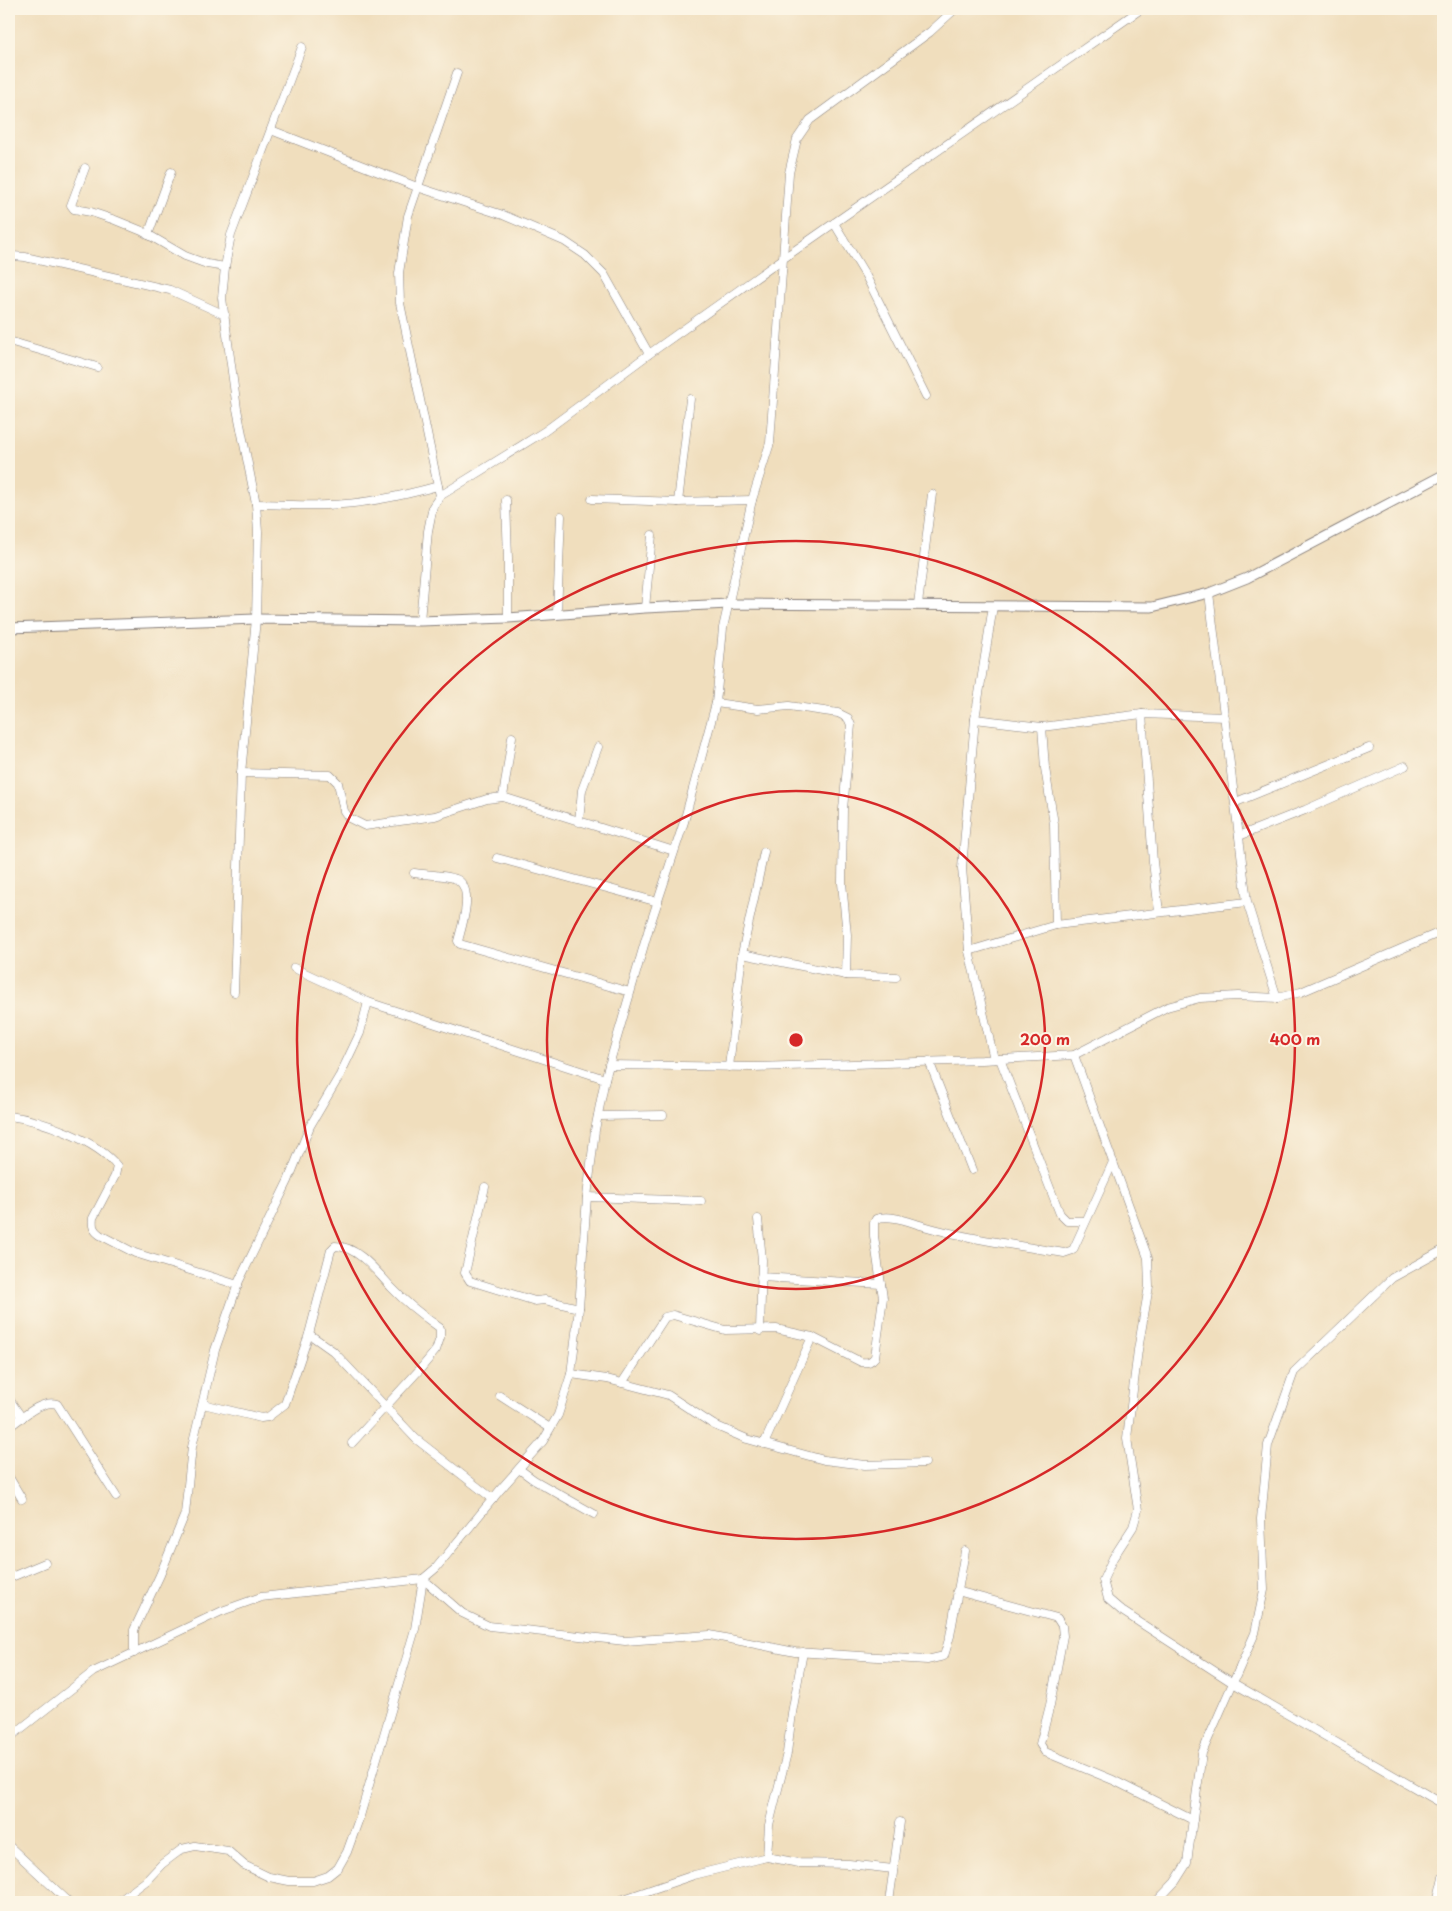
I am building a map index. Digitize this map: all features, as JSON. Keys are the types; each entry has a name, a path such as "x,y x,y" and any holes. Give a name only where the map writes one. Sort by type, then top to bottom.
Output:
{"street":[{"path":"420,621 428,531 433,506 440,496 546,431 649,354 784,258 1140,9"},
{"path":"9,1738 93,1672 222,1611 261,1597 423,1579 436,1568 543,1441 558,1415 571,1374 579,1308 587,1197 605,1080 630,992 674,852 716,703 723,628 728,604 752,500 770,444 789,173 797,139 810,120 930,32 954,10"},
{"path":"234,992 241,774 256,619 258,532 256,504 238,409 222,298 231,235 302,47"},
{"path":"440,496 400,304 399,273 408,216 457,73"},
{"path":"271,130 417,187 503,215 564,241 585,255 604,274 649,354"},
{"path":"85,168 71,205 74,209 91,212 148,235 185,256 225,268"},
{"path":"148,235 171,172"},
{"path":"834,223 866,276 926,396"},
{"path":"9,260 13,256 24,257 170,290 225,315"},
{"path":"9,341 97,367"},
{"path":"678,502 690,399"},
{"path":"9,628 256,619 420,621 508,618 558,613 728,604 1152,607 1209,593 1247,578 1443,476"},
{"path":"256,504 347,504 407,495 438,486"},
{"path":"918,604 932,494"},
{"path":"592,499 678,502 752,500"},
{"path":"506,500 508,618"},
{"path":"558,613 561,516"},
{"path":"645,608 652,535"},
{"path":"1209,593 1247,902 1277,998"},
{"path":"993,606 975,719 962,868 969,951 997,1059 1062,1218 1067,1221 1085,1221"},
{"path":"716,703 758,709 789,706 838,712 848,718 851,725 843,809 842,884 847,935 846,975"},
{"path":"975,719 1042,727 1142,714 1225,717"},
{"path":"1142,714 1153,862 1159,912"},
{"path":"1042,727 1045,768 1054,824 1056,925"},
{"path":"503,796 512,737"},
{"path":"578,822 582,790 598,747"},
{"path":"1236,802 1370,748"},
{"path":"1239,836 1305,810 1404,766"},
{"path":"241,774 330,774 338,783 344,811 349,818 365,826 435,816 486,799 503,796 674,852"},
{"path":"729,1067 742,954 764,852"},
{"path":"497,858 658,902"},
{"path":"414,873 456,879 463,885 466,906 458,941 460,944 630,992"},
{"path":"969,951 1056,925 1247,902"},
{"path":"609,1065 729,1067 1074,1055 1167,1007 1200,998 1238,996 1277,998 1302,992 1443,931"},
{"path":"742,954 846,975 896,977"},
{"path":"294,968 368,1002 605,1080"},
{"path":"134,1652 134,1630 160,1575 185,1514 192,1447 216,1350 238,1285 288,1180 310,1126 340,1075 360,1033 368,1002"},
{"path":"1074,1055 1148,1258 1149,1286 1138,1350 1127,1438 1138,1510 1133,1527 1113,1558 1103,1580 1108,1599 1122,1611 1233,1683 1443,1804"},
{"path":"929,1061 972,1170"},
{"path":"598,1116 663,1115"},
{"path":"9,1116 62,1130 99,1151 111,1159 117,1166 115,1176 93,1218 92,1225 95,1232 135,1253 238,1285"},
{"path":"622,1383 665,1317 673,1315 725,1330 760,1331 776,1329 812,1337 861,1362 867,1363 872,1361 875,1357 883,1298 874,1223 876,1219 882,1216 908,1221 950,1234 1064,1253 1073,1250 1113,1162"},
{"path":"485,1187 465,1273 470,1281 535,1301 545,1300 579,1308"},
{"path":"587,1197 701,1201"},
{"path":"758,1219 762,1260 760,1331"},
{"path":"203,1404 261,1418 277,1411 284,1404 309,1334 331,1250 335,1246 342,1246 371,1264 391,1287 440,1328 440,1338 436,1350 352,1443"},
{"path":"1156,1902 1176,1882 1187,1863 1202,1754 1255,1633 1264,1590 1261,1519 1268,1445 1294,1372 1392,1278 1443,1250"},
{"path":"761,1277 881,1284"},
{"path":"309,1334 333,1351 416,1439 493,1499"},
{"path":"764,1444 812,1337"},
{"path":"571,1374 622,1383 668,1395 714,1424 747,1439 824,1460 866,1465 925,1464"},
{"path":"500,1396 550,1428"},
{"path":"9,1399 22,1418"},
{"path":"9,1427 47,1403 57,1404 116,1496"},
{"path":"519,1469 534,1480 594,1514"},
{"path":"9,1477 22,1498"},
{"path":"423,1579 462,1613 489,1626 625,1641 710,1636 802,1652 927,1660 944,1656 950,1636 965,1551"},
{"path":"9,1578 45,1563"},
{"path":"118,1902 146,1881 162,1864 182,1849 195,1846 228,1851 244,1865 270,1876 289,1881 321,1878 328,1876 338,1868 347,1852 360,1816 415,1629 423,1579"},
{"path":"957,1591 1057,1618 1062,1626 1063,1636 1060,1653 1040,1744 1045,1752 1113,1780 1193,1820"},
{"path":"767,1856 769,1825 787,1753 802,1652"},
{"path":"889,1902 900,1822"},
{"path":"9,1846 69,1902"},
{"path":"616,1902 694,1875 767,1856 799,1863 849,1864 893,1869"},
{"path":"1437,1902 1443,1877"}]}
